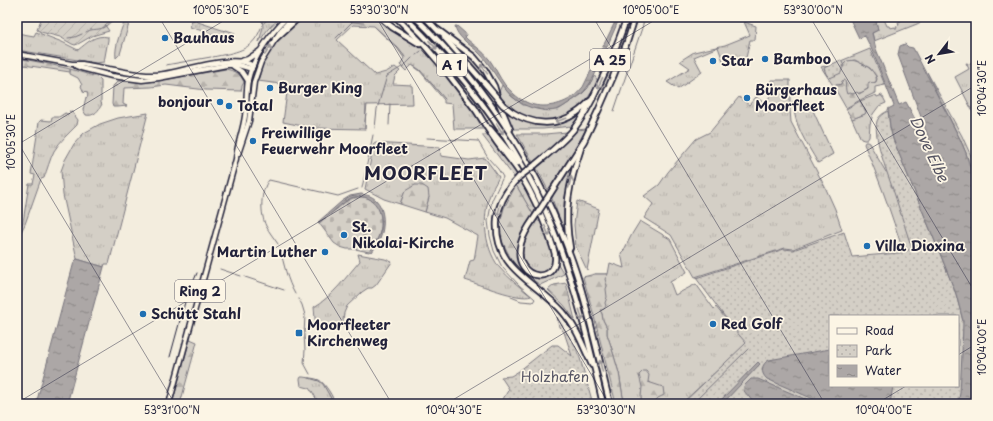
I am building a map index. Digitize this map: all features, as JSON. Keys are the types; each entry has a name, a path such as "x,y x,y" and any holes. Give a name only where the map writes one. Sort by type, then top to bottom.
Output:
{"highway":[{"path":"275,39 299,17"},
{"path":"380,17 415,40 433,55"},
{"path":"396,17 424,45 450,75 528,176"},
{"name":"A 1","path":"406,17 446,59 472,90 500,129 528,176 545,210 570,276 582,316 603,404"},
{"name":"A 1","path":"415,17 466,71 494,109 534,172 572,259 577,274 610,404"},
{"path":"425,17 500,101 520,117 544,123 558,122 577,113 593,98"},
{"name":"A 25","path":"584,141 613,77 635,17"},
{"name":"A 25","path":"593,98 626,19"},
{"path":"438,30 474,57 486,70 516,143"},
{"path":"593,98 587,110 571,133 558,146 519,177 508,190 501,203 497,218 498,236 504,254 509,263 521,276 563,311 576,329 596,374"},
{"path":"474,108 497,143 521,175 535,203 549,235 555,250 556,260 550,272 540,276 531,274 526,270 521,262 520,253 522,239 537,214 550,194 584,141"},
{"path":"572,259 568,232 567,201 572,174 584,141"}],"main road":[{"name":"Ring 2","path":"236,159 236,152 246,114 248,81 253,67 274,30 287,17"},
{"name":"Ring 2","path":"169,404 236,159 250,117 254,82 261,62 281,30 293,17"},
{"path":"108,75 163,74 226,62 239,61 262,50"},
{"path":"17,54 134,74"},
{"path":"239,61 248,63 253,67 254,82"},
{"path":"72,64 108,75 148,80 231,65 253,67 261,62"},
{"path":"231,65 242,72 248,81"}],"green space":[{"path":"42,17 115,17 105,25 109,31 92,36 75,45 60,37 37,30"},
{"path":"126,17 131,17 120,54 116,58 117,43"},
{"path":"263,17 281,17 268,29 259,42 263,27"},
{"path":"302,17 377,17 420,46 447,75 486,129 454,129 452,104 444,103 444,100 420,71 412,65 406,71 400,65 404,58 397,48 374,26 353,25 337,40 375,75 386,72 395,67 400,71 395,76 393,84 412,85 413,104 367,105 365,129 312,128 283,122 288,85 258,81 260,74 258,74 276,43 288,29"},
{"path":"630,17 633,17 609,83 599,91 614,59"},
{"path":"875,17 883,17 887,26 890,28 897,28 896,26 899,25 898,22 901,21 899,17 924,17 921,22 917,24 874,41 872,33 878,30"},
{"path":"192,20 235,33 234,41 190,27"},
{"path":"744,22 756,26 755,40 750,40 746,58 723,61 718,47 694,57 702,72 678,89 667,82 690,68 680,61 694,52 725,45 750,35"},
{"path":"36,32 78,50 95,38 103,36 108,37 104,62 96,63 17,50 17,33 34,36"},
{"path":"453,44 466,52 482,68 492,88"},
{"path":"870,49 885,85 875,87 875,93 846,108 834,87 841,84 842,81 845,80 847,94 857,92 859,94 868,89 869,82 876,82 876,76 870,68 855,60 847,61 842,66 831,65"},
{"path":"17,58 70,69 70,72 17,64"},
{"path":"841,60 844,66 841,73 830,78 826,74 824,68"},
{"path":"851,60 864,64 872,70 875,74 876,82 872,83 867,89 861,92 847,95 845,90 846,83 836,85 834,87 821,67"},
{"path":"966,63 976,65 976,118 955,77 969,69"},
{"path":"70,69 97,77 101,81 102,104 98,111 94,114 86,115 83,110 87,93 86,91 84,93 78,78 70,74"},
{"path":"226,69 241,76 244,82 241,91 206,90 166,85 124,88 123,104 127,106 113,107 112,104 113,86 118,81 157,81"},
{"path":"927,72 962,136 971,156 976,172 976,187 966,153"},
{"path":"594,75 598,81 594,89 583,103 577,109 563,117 554,119 538,120 527,118 515,111 498,94 502,85 511,96 523,105 558,110 581,95 588,88"},
{"path":"771,80 790,80 791,122 826,189 842,230 793,249 785,248 695,277 671,235 644,218 653,204 644,196 659,185 696,139 710,132 739,97 749,105 756,97 763,102 770,97"},
{"path":"876,95 877,97 882,95 886,103 879,106 873,114 870,124 869,137 867,140 864,140 861,139 852,119 865,114 866,112 860,101"},
{"path":"793,101 809,102 833,154 818,163 798,126"},
{"path":"860,101 866,112 865,114 852,119 846,109"},
{"path":"503,108 524,121 539,124 555,124 563,122 582,112 572,126 543,129 513,129"},
{"path":"69,111 72,112 78,120 77,125 62,140 54,151 44,178 41,179 25,224 17,240 17,234 23,222 29,184 33,184 35,175 31,174 39,122 41,120 51,121 52,117 59,117 65,113 68,114 70,112"},
{"path":"888,111 893,139 956,294 963,321 976,404 682,404 746,343 696,278 784,249 793,250 844,232 852,257 899,253 912,249 877,138 877,121"},
{"path":"148,113 109,264 105,264 104,267 77,259 63,195 61,171 65,160 74,144 84,133 100,124 118,118"},
{"path":"586,129 548,190 536,167 577,130"},
{"path":"567,132 550,149 533,162 517,134 545,134"},
{"path":"482,135 490,135 518,173 514,177"},
{"path":"865,142 869,143 886,172 890,171 920,263 909,272 889,208 864,144"},
{"path":"374,143 440,147 441,156 469,160 485,158 499,177 489,197 485,218 487,239 490,249 499,267 531,296 526,297 509,294 465,280 470,261 474,260 478,236 445,218 425,212 429,197 405,191 400,204 384,199 365,189"},
{"path":"567,170 571,170 564,202 564,230 551,196"},
{"path":"521,179 535,207 534,216 516,185"},
{"path":"415,185 422,185 428,189 429,197 425,212 400,204 405,191"},
{"path":"516,185 534,216 521,235 518,254 520,265 527,274 538,279 548,277 558,264 564,274 540,285 519,269 511,259 501,239 500,223 504,208"},
{"path":"356,197 372,200 380,211 380,231 376,242 369,252 340,247 334,243 319,223 350,199"},
{"path":"577,201 599,209 587,270 576,247 574,225"},
{"path":"536,220 542,222 554,253 551,267 543,274 533,273 529,270 522,256 524,240"},
{"path":"640,221 670,239 687,272 670,282 675,295 696,284 714,309 716,307 747,343 681,404 629,404 623,397 619,373 607,334 607,328 600,310 595,274 608,274 610,263 624,268 621,253"},
{"path":"358,254 385,259 392,262 376,285 362,292 347,306 343,320 345,327 341,326 316,330 314,307 333,292 360,261"},
{"path":"595,274 608,274 605,279 607,286 606,306 604,309 600,310 607,328 607,334 619,373 623,397 629,404 616,404 583,277"},
{"path":"566,283 575,320 564,305 548,290 554,285"},
{"name":"Holzhafen","path":"557,317 575,346 580,358 593,404 500,404 509,389 501,377 511,376 519,371 552,345 558,345 572,356 564,332 559,327"},
{"path":"190,339 197,342 180,404 172,404"},
{"path":"643,371 646,371 649,375 648,382 663,387 664,395 652,404 642,404 642,387 639,375"},
{"path":"301,377 319,380 329,391 335,404 314,404 318,402 309,388 301,386"}],"water":[{"path":"616,17 620,17 590,84 579,96 564,106 552,111 532,108 516,100 504,88 489,65 477,51 458,34 455,26 466,34 465,37 487,56 505,85 521,100 530,104 550,106 569,99 583,87"},
{"name":"Dove Elbe","path":"849,17 875,17 878,30 872,33 876,49 899,105 906,102 927,142 929,143 930,141 898,55 900,46 905,44 908,47 913,48 966,153 976,187 976,404 958,404 960,393 963,321 956,294 893,139 888,109 894,106 865,36 859,38"},
{"path":"361,194 376,200 383,213 382,234 372,252 370,251 381,229 381,215 371,200 365,197 351,198 319,223 318,222 342,201 350,196"},
{"path":"77,259 104,267 67,404 36,404 74,262"},
{"path":"829,349 829,387 893,387 890,404 825,404 767,379 763,374 762,369 764,364 769,360"},
{"path":"758,362 760,364 724,402 717,404"},
{"path":"751,379 758,379 817,404 755,404 744,391 744,386"}],"waterway":[{"path":"86,32 104,27 116,17"},
{"path":"264,23 269,17"},
{"path":"614,111 645,17"},
{"path":"336,38 352,22 364,23"},
{"path":"375,27 398,48 405,57"},
{"path":"213,57 242,50 253,42 261,28"},
{"path":"68,38 82,34"},
{"path":"416,55 421,51"},
{"path":"166,65 211,57"},
{"path":"375,128 377,109 387,76 405,65 412,58"},
{"path":"414,66 420,70 445,99"},
{"path":"389,125 390,104"},
{"path":"365,129 366,105"},
{"path":"362,188 373,135"},
{"path":"427,138 478,141 488,158 503,177 492,200 488,221 490,236 494,251 502,267 535,299 533,302 521,301 511,297"},
{"path":"278,244 266,226 262,209 264,190 269,180 338,196 358,189"},
{"path":"280,249 288,278 295,294"},
{"path":"220,269 241,276"},
{"path":"245,277 284,290"},
{"path":"299,299 305,315 304,363 310,374"},
{"path":"692,404 748,349"},
{"path":"309,378 323,384 334,404"}],"railway":[{"path":"170,357 185,302 197,273"}],"place":[{"name":"Bauhaus","path":"165,38"},
{"name":"Bamboo","path":"765,59"},
{"name":"Star","path":"713,61"},
{"name":"Burger King","path":"270,88"},
{"name":"Bürgerhaus Moorfleet","path":"747,98"},
{"name":"bonjour","path":"220,102"},
{"name":"Total","path":"229,106"},
{"name":"Freiwillige Feuerwehr Moorfleet","path":"253,141"},
{"name":"St. Nikolai-Kirche","path":"344,235"},
{"name":"Villa Dioxina","path":"867,246"},
{"name":"Martin Luther","path":"325,252"},
{"name":"Schütt Stahl","path":"143,314"},
{"name":"Red Golf","path":"713,324"},
{"name":"Moorfleeter Kirchenweg","path":"299,333"}],"district":[{"name":"MOORFLEET","path":"426,174"}]}
